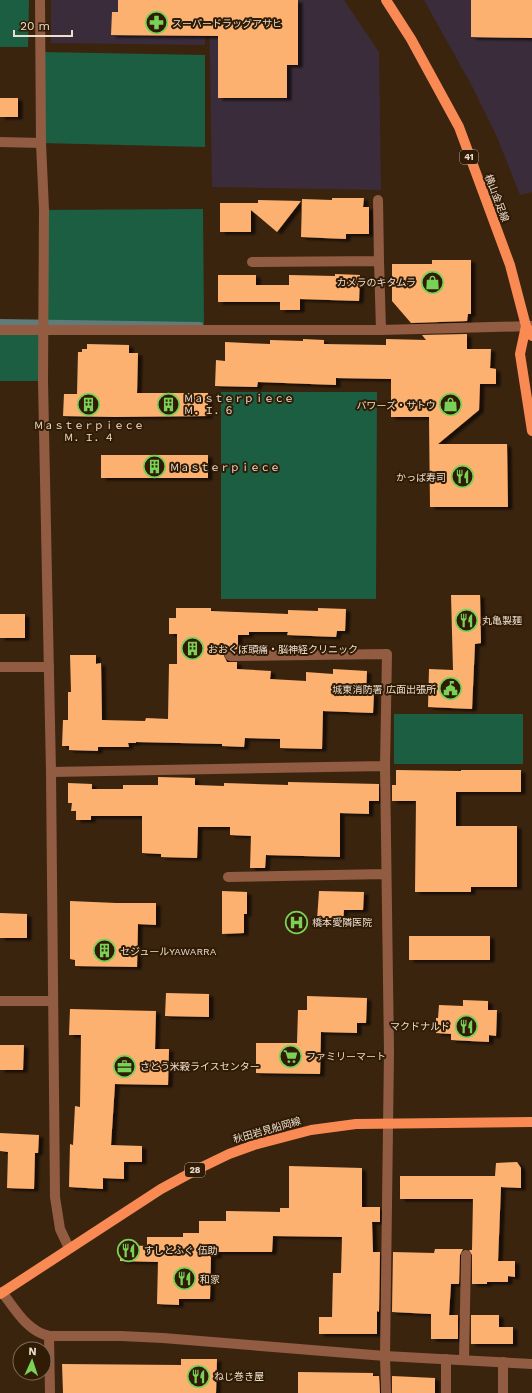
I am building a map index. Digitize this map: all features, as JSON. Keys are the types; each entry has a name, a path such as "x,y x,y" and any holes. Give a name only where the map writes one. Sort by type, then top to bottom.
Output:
{"main road":[{"name":"横山金足線","path":"386,0 411,39 458,127 510,265 532,336"},
{"name":"横山金足線","path":"529,326 520,354 532,431"},
{"name":"秋田岩見船岡線","path":"1,1293 161,1189 229,1154 254,1145 311,1130 356,1124 532,1122"}],"street":[{"path":"40,0 41,143 44,210 43,330 51,772 55,1197 60,1229 69,1248"},
{"path":"0,142 41,143"},
{"path":"378,200 380,326"},
{"path":"252,262 378,261"},
{"path":"0,330 529,326"},
{"path":"230,656 387,654 385,766 389,1123 385,1356 386,1393"},
{"path":"0,667 49,667"},
{"path":"51,772 385,766"},
{"path":"228,877 386,874"},
{"path":"0,1001 53,1001"},
{"path":"464,1360 466,1255"},
{"path":"1,1293 33,1329 38,1333 49,1336 121,1336 163,1338 385,1356 532,1364"},
{"path":"49,1336 50,1393"},
{"path":"446,1359 446,1393"},
{"path":"502,1393 503,1362"}],"shaded area":[{"path":"51,0 205,0 205,45 51,43"},
{"path":"209,0 344,0 379,52 381,190 212,187"},
{"path":"424,0 532,0 532,192 520,195 497,137 472,86"}],"green space":[{"path":"0,0 29,0 28,47 0,47"},
{"path":"41,52 205,55 205,147 41,143"},
{"path":"203,209 204,325 43,331 44,210"},
{"path":"0,329 43,331 43,381 0,381"},
{"path":"221,392 377,392 376,599 221,599"},
{"path":"394,714 523,714 523,764 394,764"}],"building":[{"path":"118,0 298,0 298,65 287,65 287,98 218,98 218,36 111,35 112,12 118,12"},
{"path":"471,0 532,0 532,38 471,37"},
{"path":"0,98 18,98 18,117 0,117"},
{"path":"332,198 364,198 363,207 369,207 369,234 346,234 346,239 301,237 302,199 332,200"},
{"path":"258,200 301,201 277,232 251,210 251,232 220,232 220,203 258,203"},
{"name":"カメラのキタムラ","path":"432,260 471,260 471,314 468,314 467,321 411,323 392,301 392,264 432,264"},
{"path":"335,274 360,275 359,301 300,299 300,310 280,310 280,302 218,302 218,275 256,275 256,285 289,285 289,275 335,276"},
{"path":"467,334 467,349 491,349 490,368 496,369 496,384 480,384 479,410 438,444 507,444 508,507 430,507 429,417 391,417 391,379 336,378 336,385 258,382 257,387 215,386 216,360 225,361 225,342 270,344 270,340 303,341 303,339 324,340 324,344 386,345 386,339 426,340 422,335"},
{"path":"87,344 129,345 129,353 138,353 137,393 208,393 208,416 63,416 64,394 77,394 78,352 82,352 82,349 87,349"},
{"name":"Ｍａｓｔｅｒｐｉｅｃｅ","path":"101,455 208,455 208,478 101,478"},
{"path":"451,595 480,595 481,643 475,644 472,709 428,707 429,669 453,670"},
{"path":"176,608 211,608 211,611 288,614 288,610 318,611 318,608 346,609 345,631 337,631 336,637 287,635 288,632 249,632 249,635 238,635 238,649 227,650 224,656 227,662 237,662 237,669 271,671 270,679 306,681 306,672 333,674 333,669 367,671 366,693 374,693 373,713 323,711 322,749 280,748 280,739 245,738 244,747 222,746 222,744 136,742 128,743 129,747 98,747 98,751 69,750 69,746 62,746 63,720 68,720 68,692 71,692 70,655 96,655 96,664 101,663 102,720 145,721 146,718 168,719 169,664 177,664 177,634 169,634 169,618 176,618"},
{"path":"0,614 25,614 25,638 0,638"},
{"path":"396,770 521,770 521,792 456,792 456,826 517,826 517,887 471,887 471,892 415,892 416,801 392,801 392,785 396,785"},
{"path":"158,777 195,778 195,785 224,786 224,783 288,785 288,782 379,784 379,801 369,801 369,814 340,813 340,857 266,855 265,868 250,868 251,836 230,835 230,827 198,827 197,858 161,857 161,854 142,853 142,816 91,816 91,820 76,820 76,811 71,811 72,803 68,803 68,783 92,784 92,789 123,789 123,785 158,785"},
{"path":"222,891 247,892 247,914 244,914 244,933 222,934"},
{"path":"319,891 364,892 363,910 344,910 343,921 317,920"},
{"path":"70,901 156,903 156,925 138,924 137,967 75,966 75,960 70,959"},
{"path":"0,913 27,914 27,938 0,938"},
{"path":"409,936 490,936 490,960 409,960"},
{"path":"166,993 209,994 209,1017 165,1016"},
{"path":"307,996 367,998 366,1023 357,1023 357,1033 321,1032 320,1074 256,1073 256,1043 297,1043 298,1010 307,1010"},
{"name":"マクドナルド","path":"463,1000 488,1001 488,1010 497,1010 496,1036 489,1035 489,1042 451,1040 451,1034 436,1033 436,1018 438,1018 439,1005 463,1006"},
{"path":"70,1009 156,1011 155,1049 169,1049 168,1085 115,1084 111,1145 142,1146 142,1162 124,1162 124,1179 103,1178 103,1189 69,1187 70,1144 73,1145 75,1106 80,1107 81,1035 69,1035"},
{"path":"0,1045 24,1045 23,1070 0,1070"},
{"path":"0,1133 39,1135 38,1153 35,1153 34,1189 7,1188 8,1152 0,1151"},
{"path":"517,1162 521,1168 521,1188 501,1187 498,1261 515,1261 515,1277 508,1276 508,1282 472,1284 472,1255 469,1250 472,1250 473,1199 400,1199 400,1176 495,1176 496,1163"},
{"path":"289,1166 362,1168 362,1207 380,1207 380,1222 372,1222 373,1252 380,1252 377,1334 319,1334 319,1317 332,1317 333,1273 341,1273 342,1237 273,1236 272,1252 217,1252 217,1256 211,1256 210,1299 179,1299 179,1305 157,1304 158,1262 120,1261 120,1245 147,1246 147,1237 183,1237 183,1233 199,1233 199,1221 226,1221 226,1211 280,1212 280,1208 289,1208"},
{"path":"435,1249 463,1249 460,1255 459,1284 451,1284 449,1315 458,1315 458,1339 431,1339 431,1314 392,1312 393,1252 434,1253"},
{"path":"471,1315 499,1315 499,1327 513,1327 513,1344 471,1344"},
{"path":"181,1359 217,1359 216,1393 63,1393 62,1364 181,1365"},
{"path":"298,1372 373,1373 373,1376 379,1376 380,1393 298,1393"},
{"path":"392,1376 435,1378 435,1393 392,1393"}],"waterway":[{"path":"0,322 200,325"}],"place":[{"name":"スーパードラッグアサヒ","path":"156,23"},
{"name":"カメラのキタムラ","path":"432,282"},
{"name":"Ｍａｓｔｅｒｐｉｅｃｅ Ｍ．Ｉ．６","path":"168,404"},
{"name":"Ｍａｓｔｅｒｐｉｅｃｅ Ｍ．Ｉ．４","path":"89,405"},
{"name":"パワーズ・サトウ","path":"451,405"},
{"name":"Ｍａｓｔｅｒｐｉｅｃｅ","path":"154,467"},
{"name":"かっぱ寿司","path":"462,477"},
{"name":"丸亀製麺","path":"467,620"},
{"name":"おおくぼ頭痛・脳神経クリニック","path":"193,649"},
{"name":"城東消防署 広面出張所","path":"451,689"},
{"name":"橋本愛隣医院","path":"297,922"},
{"name":"セジュールYAWARRA","path":"104,951"},
{"name":"マクドナルド","path":"466,1026"},
{"name":"ファミリーマート","path":"290,1056"},
{"name":"さとう米穀ライスセンター","path":"124,1066"},
{"name":"すしとふぐ 伍助","path":"129,1250"},
{"name":"和家","path":"184,1279"},
{"name":"ねじ巻き屋","path":"199,1376"}]}
